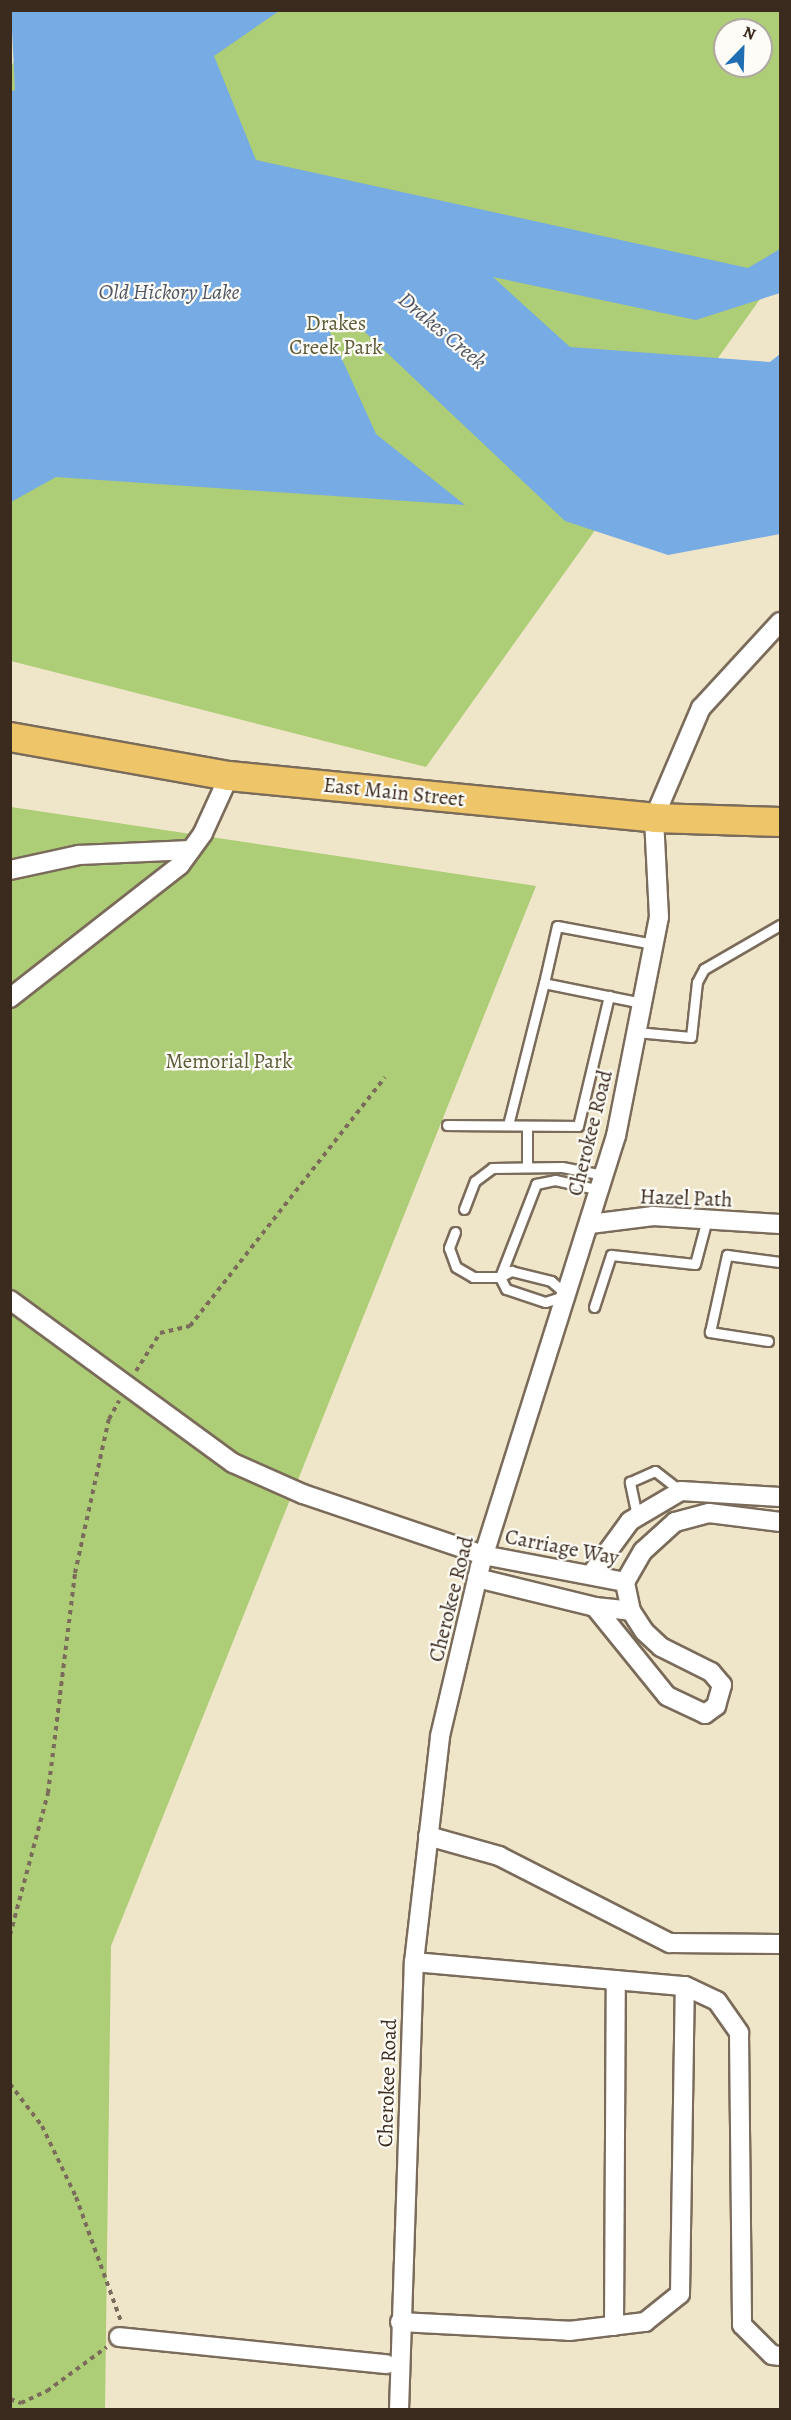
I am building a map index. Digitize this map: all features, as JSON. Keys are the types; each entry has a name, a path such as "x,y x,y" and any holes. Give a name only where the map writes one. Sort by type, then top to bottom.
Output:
{"main road":[{"name":"East Main Street","path":"10,737 229,776 654,818 780,822"}],"street":[{"path":"654,818 701,708 780,622"},
{"path":"10,998 180,865 191,850 229,776"},
{"name":"Cherokee Road","path":"399,2409 400,2322 414,1962 440,1736 483,1555 602,1183 659,917 654,818"},
{"path":"10,870 79,855 191,850"},
{"name":"Hazel Path","path":"590,1224 653,1216 780,1224"},
{"name":"Carriage Way","path":"10,1300 128,1384 233,1463 303,1494 483,1555 592,1573 625,1582 631,1611"},
{"path":"685,1490 697,1517"},
{"path":"592,1573 637,1516 685,1490 779,1496 779,1522 697,1517 675,1522 651,1544 625,1582"},
{"path":"477,1578 595,1607 631,1611 661,1647 711,1672 722,1685 716,1706 705,1714 667,1696 595,1607"},
{"path":"428,1836 499,1856 670,1943 780,1944"},
{"path":"414,1962 685,1986 717,2001 739,2033 742,2325 772,2355 780,2355"},
{"path":"614,2326 616,1980"},
{"path":"400,2322 570,2331 645,2322 680,2294 685,1986"},
{"path":"119,2337 387,2364"}],"lane":[{"path":"636,1032 691,1037 696,982 704,969 780,924"},
{"path":"508,1125 557,926 654,945"},
{"path":"544,983 642,1003"},
{"path":"447,1125 578,1125 609,996"},
{"path":"527,1126 527,1167"},
{"path":"464,1209 484,1170 527,1167 602,1183"},
{"path":"567,1295 545,1302 506,1289 500,1277 536,1184 555,1180 602,1183"},
{"path":"594,1308 611,1256 695,1264 706,1220"},
{"path":"456,1232 449,1248 456,1267 472,1276 500,1277 511,1270 551,1281 567,1295"},
{"path":"768,1341 710,1332 727,1255 780,1262"},
{"path":"637,1516 630,1482 655,1471 685,1490"}],"path":[{"path":"10,1935 48,1793 75,1573 109,1419 160,1333 190,1326 385,1077"},
{"path":"10,2084 42,2126 76,2197 121,2319 119,2337 47,2391 21,2403 10,2399"}],"green space":[{"name":"Drakes Creek Park","path":"58,11 780,11 780,271 426,767 11,661 10,67"},
{"name":"Memorial Park","path":"11,807 536,886 111,1946 105,2409 11,2409"}],"water":[{"name":"Old Hickory Lake","path":"11,10 279,11 214,56 256,160 748,268 780,249 780,293 696,320 493,277 570,347 770,362 780,354 780,534 668,555 565,521 349,317 326,324 376,434 465,505 56,477 11,502 10,92 15,90"}],"water label":[{"name":"Drakes Creek","path":"442,331"}]}
